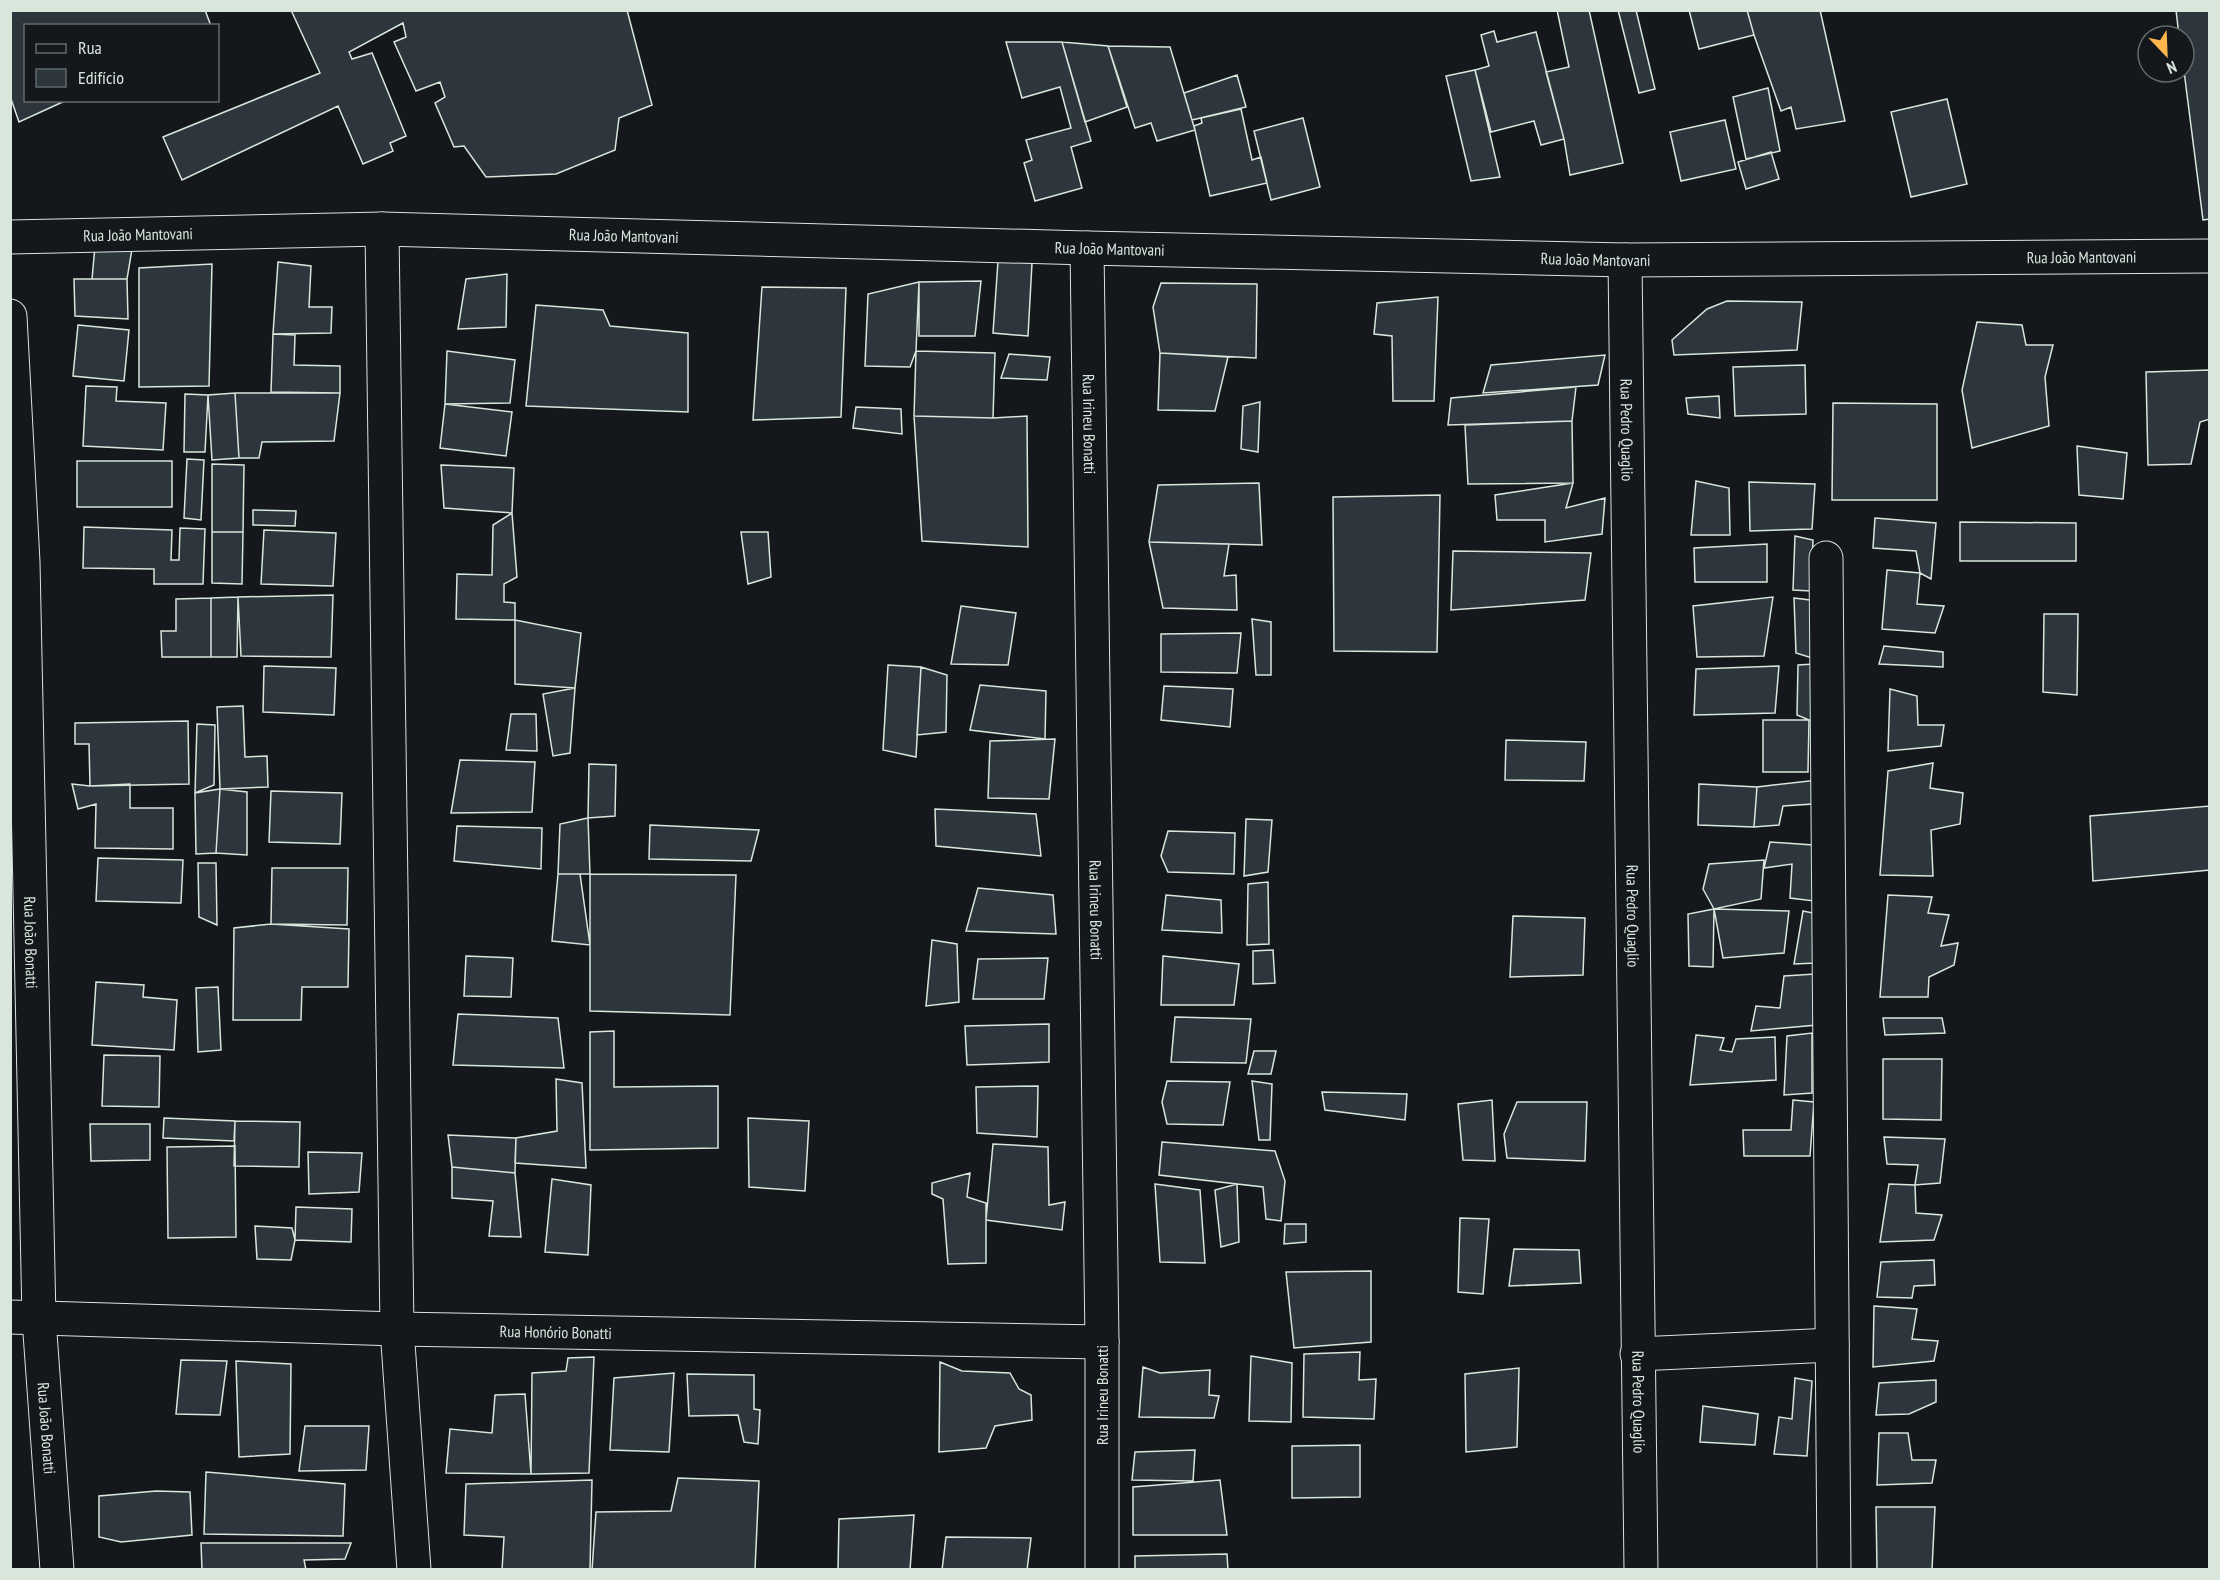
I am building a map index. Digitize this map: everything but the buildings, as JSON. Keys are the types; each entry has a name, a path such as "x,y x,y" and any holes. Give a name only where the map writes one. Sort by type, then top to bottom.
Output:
{"street":[{"name":"Rua João Mantovani","path":"10,237 382,229 1625,260 2210,256"},
{"path":"382,229 397,1329 414,1569"},
{"name":"Rua Irineu Bonatti","path":"1087,248 1102,1342 1101,1569"},
{"name":"Rua Pedro Quaglio","path":"1625,260 1641,1569"},
{"name":"Rua João Bonatti","path":"10,316 17,562 25,1318 57,1569"},
{"path":"1826,558 1834,1569"},
{"name":"Rua Honório Bonatti","path":"25,1318 397,1329 1102,1342"},
{"path":"1637,1354 1832,1345"}]}
